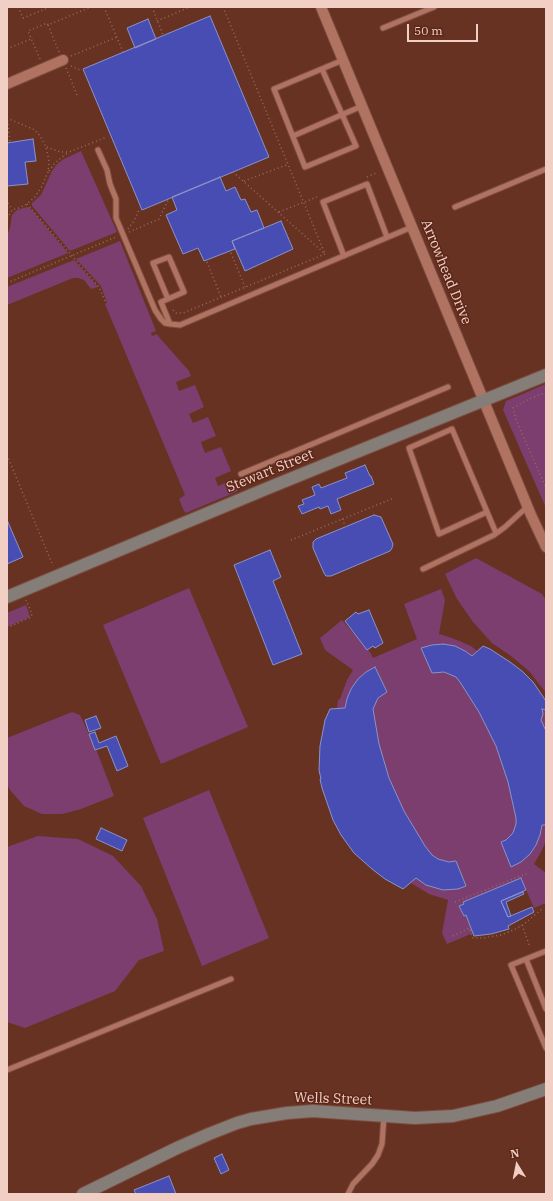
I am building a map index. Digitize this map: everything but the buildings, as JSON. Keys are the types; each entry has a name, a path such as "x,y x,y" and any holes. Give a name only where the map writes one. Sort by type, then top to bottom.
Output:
{"street":[{"name":"Arrowhead Drive","path":"321,7 483,400 546,547"},
{"path":"7,84 44,68 65,62"},
{"name":"Stewart Street","path":"7,597 546,375"},
{"name":"Wells Street","path":"83,1194 177,1148 223,1128 244,1121 287,1113 313,1111 384,1116 427,1117 466,1113 513,1101 546,1089"}],"lane":[{"path":"383,28 434,7"},
{"path":"322,69 356,146 305,167 274,89 343,60"},
{"path":"293,136 362,106"},
{"path":"98,150 107,170 110,184 116,199 116,218 157,315 166,323 170,324 180,325 412,227"},
{"path":"455,207 546,169"},
{"path":"344,256 323,202 367,184 388,237"},
{"path":"168,299 153,263 169,257 184,292 168,299 161,302 170,324"},
{"path":"241,474 448,387"},
{"path":"487,512 439,534 409,448 452,429 496,533"},
{"path":"423,569 496,533 528,507"},
{"path":"546,951 511,965 546,1047"},
{"path":"526,959 546,1009"},
{"path":"7,1070 231,978"},
{"path":"348,1194 353,1184 372,1164 378,1155 382,1144 384,1116"}],"path":[{"path":"18,7 23,18 50,7"},
{"path":"44,68 28,31 47,23 48,25 91,7"},
{"path":"104,7 123,52"},
{"path":"152,7 164,36"},
{"path":"157,21 190,7"},
{"path":"223,7 325,254"},
{"path":"48,25 65,62 77,95"},
{"path":"65,62 117,37"},
{"path":"7,49 31,39"},
{"path":"65,62 80,70"},
{"path":"10,142 7,118 36,130 46,147 49,161 48,172"},
{"path":"7,223 7,219 12,210 27,204 35,197 48,172 62,157 69,152 108,137"},
{"path":"46,147 60,152 69,152"},
{"path":"244,181 289,164"},
{"path":"233,172 325,254"},
{"path":"7,283 159,219 169,198"},
{"path":"7,199 12,210"},
{"path":"27,204 99,287 105,301"},
{"path":"134,221 138,210"},
{"path":"231,253 246,287"},
{"path":"172,308 176,313 183,313 325,254"},
{"path":"207,262 221,297"},
{"path":"546,392 513,408 516,420 546,488"},
{"path":"7,456 53,566"},
{"path":"291,540 394,498"},
{"path":"342,519 346,527"},
{"path":"7,628 32,617 26,600"},
{"path":"455,902 528,873"},
{"path":"453,936 469,928 474,938 494,937 508,933 522,925 543,908"},
{"path":"522,925 530,947"}],"shaded area":[{"path":"81,151 117,232 70,251 32,206 32,203 41,195 52,171 57,164"},
{"path":"27,207 30,208 68,253 7,278 7,236 12,215 17,210"},
{"path":"120,241 156,331 151,333 152,336 157,334 189,371 191,376 176,382 179,391 195,385 204,407 189,414 193,423 208,417 216,436 201,442 205,453 221,447 231,471 215,478 218,486 234,479 238,490 186,513 179,499 185,495 105,304 107,303 101,286 76,259"},
{"path":"74,260 98,287 91,289 84,280 73,278 7,305 7,287"},
{"path":"546,384 546,508 503,410 506,401"},
{"path":"476,558 542,594 546,600 546,693 530,672 492,643 473,622 457,599 445,574"},
{"path":"189,588 248,727 161,764 103,625"},
{"path":"441,589 445,600 439,634 471,646 477,651 490,649 510,662 533,682 546,701 546,841 534,864 546,873 546,903 534,908 521,878 463,902 464,904 459,906 463,915 466,915 473,933 447,944 442,933 448,900 429,894 411,883 403,889 385,879 354,853 341,835 333,820 322,788 319,770 320,746 325,720 330,709 337,708 338,700 340,699 347,680 353,670 325,650 320,638 342,620 370,652 373,658 417,639 404,604"},
{"path":"26,605 30,617 7,627 7,613"},
{"path":"72,712 80,715 96,749 114,796 81,809 62,814 42,814 24,806 10,790 7,784 7,738"},
{"path":"209,790 269,938 202,966 143,818"},
{"path":"38,836 78,839 113,856 141,886 157,919 164,951 139,960 115,991 25,1028 7,1022 7,847"}]}
